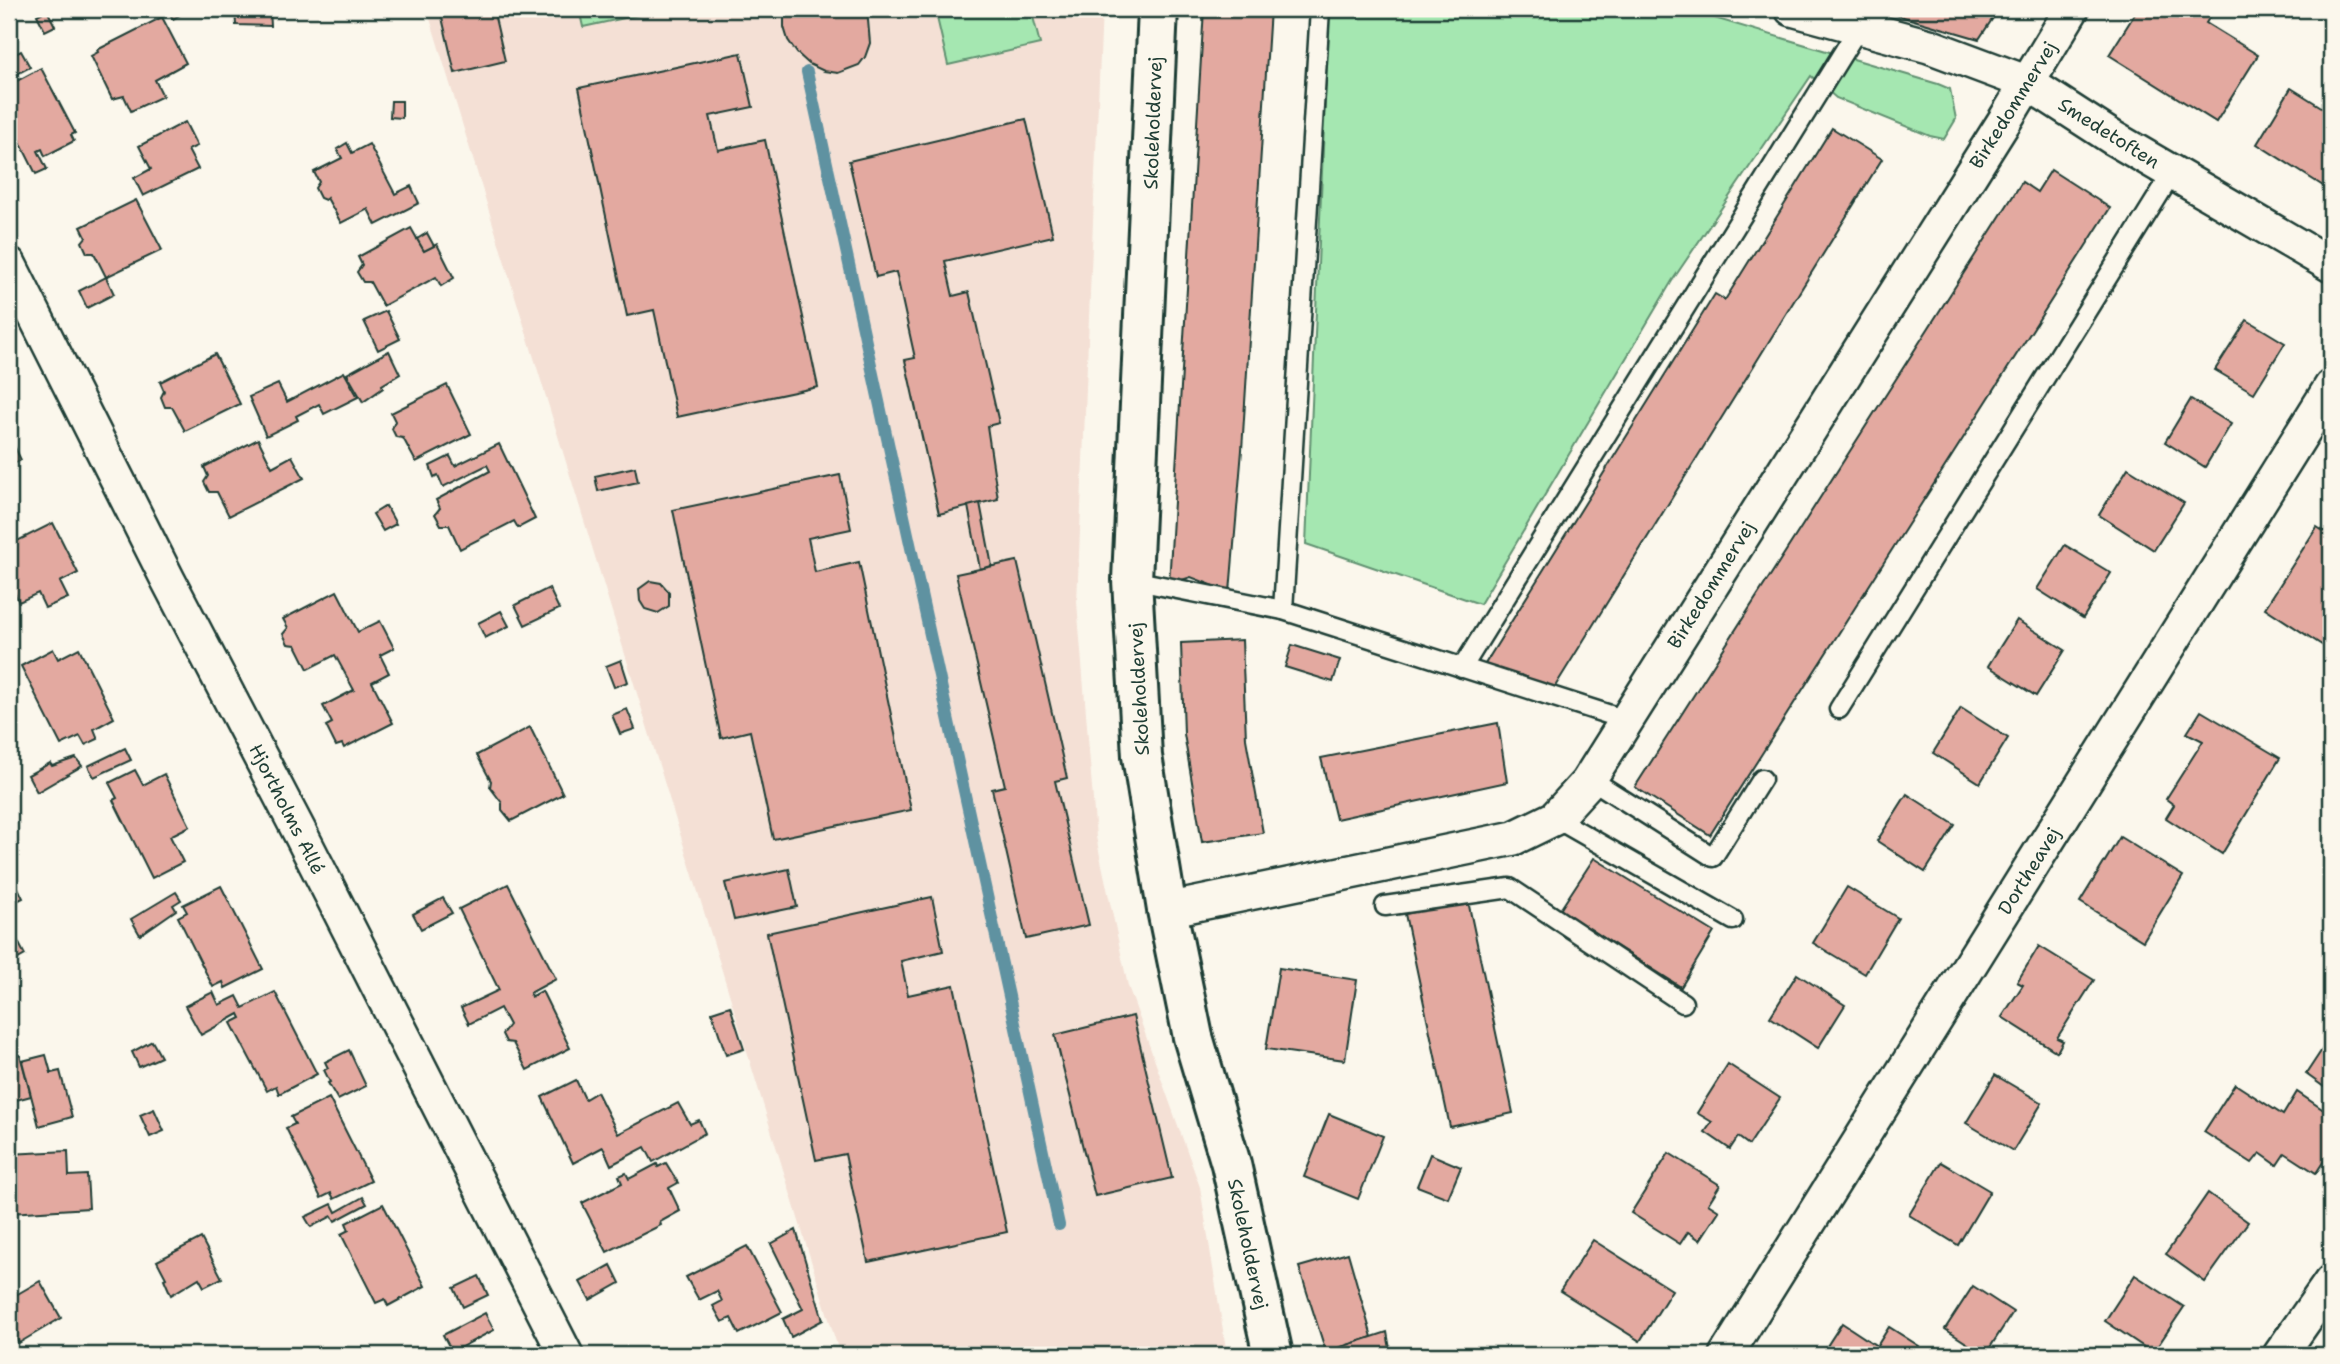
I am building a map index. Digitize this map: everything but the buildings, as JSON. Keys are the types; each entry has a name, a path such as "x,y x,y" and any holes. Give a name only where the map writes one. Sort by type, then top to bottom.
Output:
{"street":[{"name":"Skoleholdervej","path":"1158,9 1132,580 1142,756 1167,910 1193,1037 1231,1164 1273,1355"},
{"name":"Smedetoften","path":"1792,9 1929,46 2028,83 2113,138 2331,265"},
{"name":"Birkedommervej","path":"1167,910 1514,838 1556,818 1589,778 1626,720 2072,9"},
{"name":"Hjortholms Allé","path":"9,264 174,593 304,841 566,1355"},
{"name":"Dortheavej","path":"1726,1355 2331,387"},
{"path":"2280,1355 2331,1282"}],"lane":[{"path":"1283,610 1320,9"},
{"path":"1462,668 1859,27"},
{"path":"1839,709 2172,172"},
{"path":"1132,580 1283,610 1626,720"},
{"path":"1589,778 1713,858 1762,779"},
{"path":"1556,818 1733,920"},
{"path":"1385,906 1510,888 1683,1003"}],"shaded area":[{"path":"427,9 1102,9 1077,602 1096,837 1128,986 1200,1187 1227,1355 840,1355"}],"green space":[{"path":"579,9 666,9 583,27"},
{"path":"935,9 1031,9 1040,44 948,65"},
{"path":"1329,9 1684,9 1938,84 1950,89 1956,119 1944,139 1930,136 1836,98 1811,76 1672,281 1480,604 1306,544"}],"waterway":[{"path":"807,72 1059,1225"}]}
